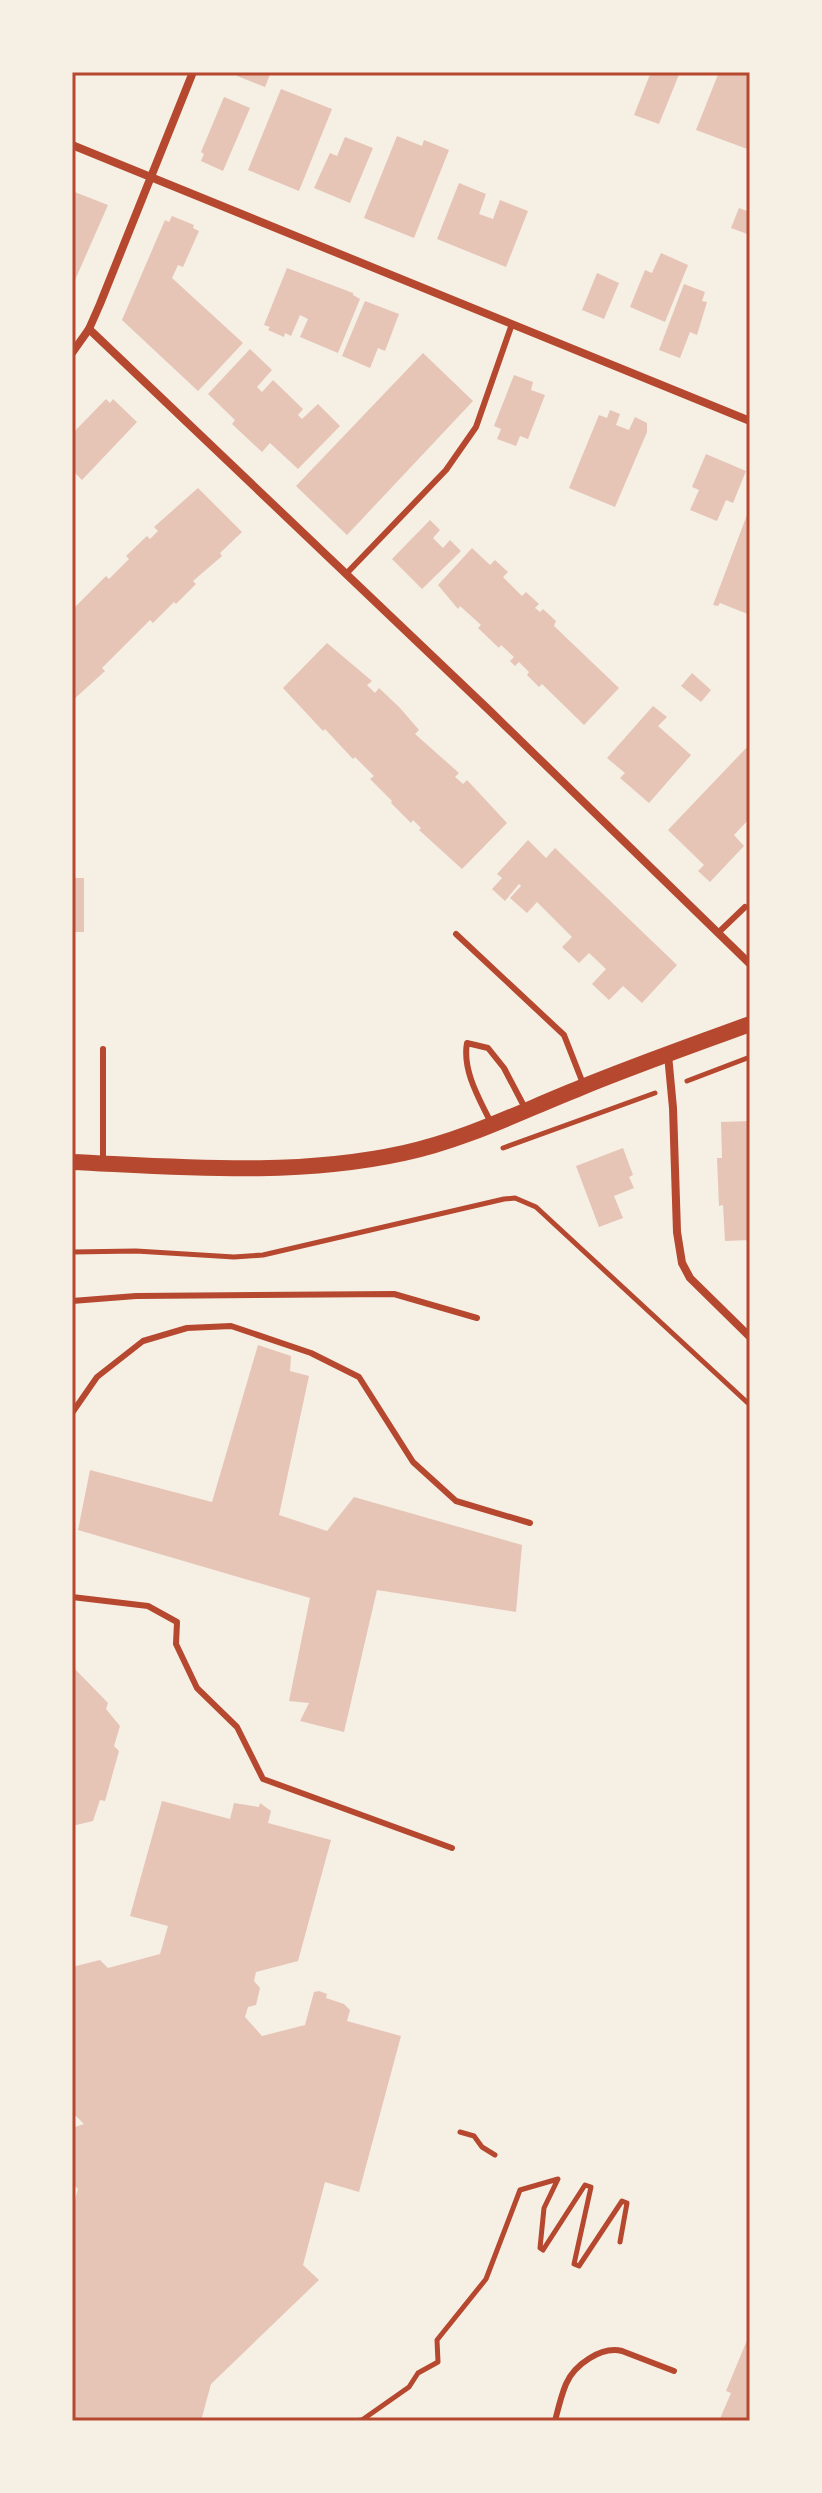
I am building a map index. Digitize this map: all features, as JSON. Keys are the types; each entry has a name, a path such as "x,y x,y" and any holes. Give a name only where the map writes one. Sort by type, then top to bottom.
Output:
{"main road":[{"path":"72,1162 219,1169 336,1163 405,1153 492,1125 584,1086 750,1024"}],"street":[{"path":"72,353 89,329 193,72"},
{"path":"72,145 750,421"},
{"path":"89,329 750,964"},
{"path":"668,1055 677,1232 682,1263 690,1278 750,1337"}],"lane":[{"path":"346,574 446,470 476,427 512,324"},
{"path":"719,932 745,907"},
{"path":"456,934 564,1035 584,1086"},
{"path":"492,1125 473,1086 464,1056 467,1043 488,1048 504,1068 526,1110"},
{"path":"103,1049 103,1163"},
{"path":"72,1301 136,1296 394,1294 477,1318"},
{"path":"72,1413 97,1377 143,1341 187,1328 231,1326 311,1353 359,1377 413,1462 456,1501 530,1523"},
{"path":"72,1597 148,1606 177,1622 176,1644 197,1688 237,1727 263,1779 452,1848"},
{"path":"555,2421 566,2383 577,2369 600,2353 614,2349 674,2371"}],"path":[{"path":"695,1078 750,1057"},
{"path":"72,1252 136,1251 234,1257 263,1255 515,1198 536,1207 750,1405"},
{"path":"460,2132 474,2136 482,2147 490,2149 495,2155"},
{"path":"353,2421 362,2420 409,2387 418,2373 438,2362 437,2340 486,2279 520,2190 558,2179 544,2208 540,2248 543,2250 585,2185 591,2187 574,2264 579,2266 622,2201 627,2203 620,2242"}],"building":[{"path":"239,72 271,72 265,87 237,76"},
{"path":"651,72 680,72 659,124 634,115"},
{"path":"719,72 750,72 750,150 696,130"},
{"path":"281,89 332,109 299,191 248,170"},
{"path":"224,97 250,108 223,171 201,161 204,154 201,152"},
{"path":"397,136 422,146 424,140 449,150 414,238 364,218"},
{"path":"345,137 373,148 350,203 314,188 330,153 337,156"},
{"path":"459,183 486,194 479,214 493,219 500,200 528,211 506,267 437,239"},
{"path":"72,191 108,205 72,287"},
{"path":"739,208 750,212 750,235 731,228"},
{"path":"172,216 194,225 193,228 199,231 183,267 178,265 172,278 243,343 198,391 122,320 165,220 169,222"},
{"path":"661,253 688,265 665,322 630,307 645,270 652,273"},
{"path":"287,268 353,293 360,299 338,353 300,337 308,319 300,315 291,336 285,333 284,337 264,325"},
{"path":"597,273 619,283 604,319 582,310"},
{"path":"684,284 705,292 702,301 707,302 697,335 690,332 680,358 659,350"},
{"path":"365,301 399,314 385,351 378,348 370,368 342,356"},
{"path":"250,349 272,370 257,387 262,392 273,380 303,409 298,415 302,419 318,404 340,426 298,469 270,443 262,452 232,424 235,420 208,394"},
{"path":"423,353 473,401 347,535 296,486"},
{"path":"514,375 533,382 531,390 545,395 528,439 520,436 516,446 497,439 501,429 494,426"},
{"path":"106,399 110,403 113,399 137,422 82,480 72,470 72,434"},
{"path":"610,410 620,414 616,425 629,430 635,417 647,423 647,432 615,507 569,488 599,415 607,418"},
{"path":"706,454 746,471 733,503 726,500 717,521 690,510 699,490 692,487"},
{"path":"198,488 242,532 220,553 222,556 193,581 196,584 176,604 174,602 153,623 150,620 102,668 105,671 72,701 72,610 106,576 109,579 129,559 126,556 147,536 150,539 158,531 154,527"},
{"path":"750,507 750,615 720,603 713,605"},
{"path":"430,520 440,530 433,538 443,548 450,540 461,551 422,589 392,559"},
{"path":"472,548 490,565 495,560 508,572 503,577 522,596 526,592 539,604 535,608 540,612 543,609 556,621 554,626 619,688 584,725 542,684 539,687 519,662 515,666 510,661 514,657 501,645 499,648 478,628 481,625 460,606 458,609 438,585"},
{"path":"327,643 372,681 367,685 375,693 379,688 400,708 419,730 415,734 459,773 455,777 463,784 467,780 507,823 462,869 419,830 421,828 413,820 411,823 391,803 370,779 374,776 325,729 323,731 283,688"},
{"path":"692,673 711,690 701,702 681,686"},
{"path":"653,706 667,717 658,726 691,755 649,803 620,778 625,773 607,758"},
{"path":"750,744 750,818 734,835 744,846 710,882 698,871 704,865 668,830"},
{"path":"528,840 546,858 555,848 677,965 642,1003 623,986 609,1000 592,984 606,969 589,953 579,963 562,947 572,937 537,902 527,913 510,898 521,886 519,884 505,901 492,889 502,878 497,874"},
{"path":"72,878 84,878 84,932 72,932"},
{"path":"750,1121 750,1240 725,1241 723,1205 719,1206 717,1158 722,1158 721,1122"},
{"path":"623,1148 633,1175 629,1177 634,1188 614,1196 623,1218 599,1227 576,1166"},
{"path":"258,1345 291,1356 290,1371 309,1376 279,1515 327,1531 354,1497 522,1545 516,1612 377,1590 344,1732 300,1721 309,1703 289,1701 310,1598 78,1530 90,1470 212,1502"},
{"path":"72,1666 108,1703 106,1709 120,1726 114,1746 119,1751 105,1801 100,1800 93,1821 72,1826"},
{"path":"162,1801 230,1819 234,1803 259,1807 260,1803 271,1811 268,1823 331,1840 298,1961 256,1972 254,1981 260,1988 256,2005 248,2007 245,2017 262,2036 305,2025 314,1992 319,1991 350,2010 347,2021 401,2036 359,2192 325,2182 303,2265 319,2280 211,2384 201,2421 72,2421 72,2211 78,2189 72,2183 72,2128 84,2124 72,2112 72,1967 100,1960 108,1968 160,1954 168,1926 130,1916"},
{"path":"750,2333 750,2421 719,2421 731,2393 726,2391"}]}
